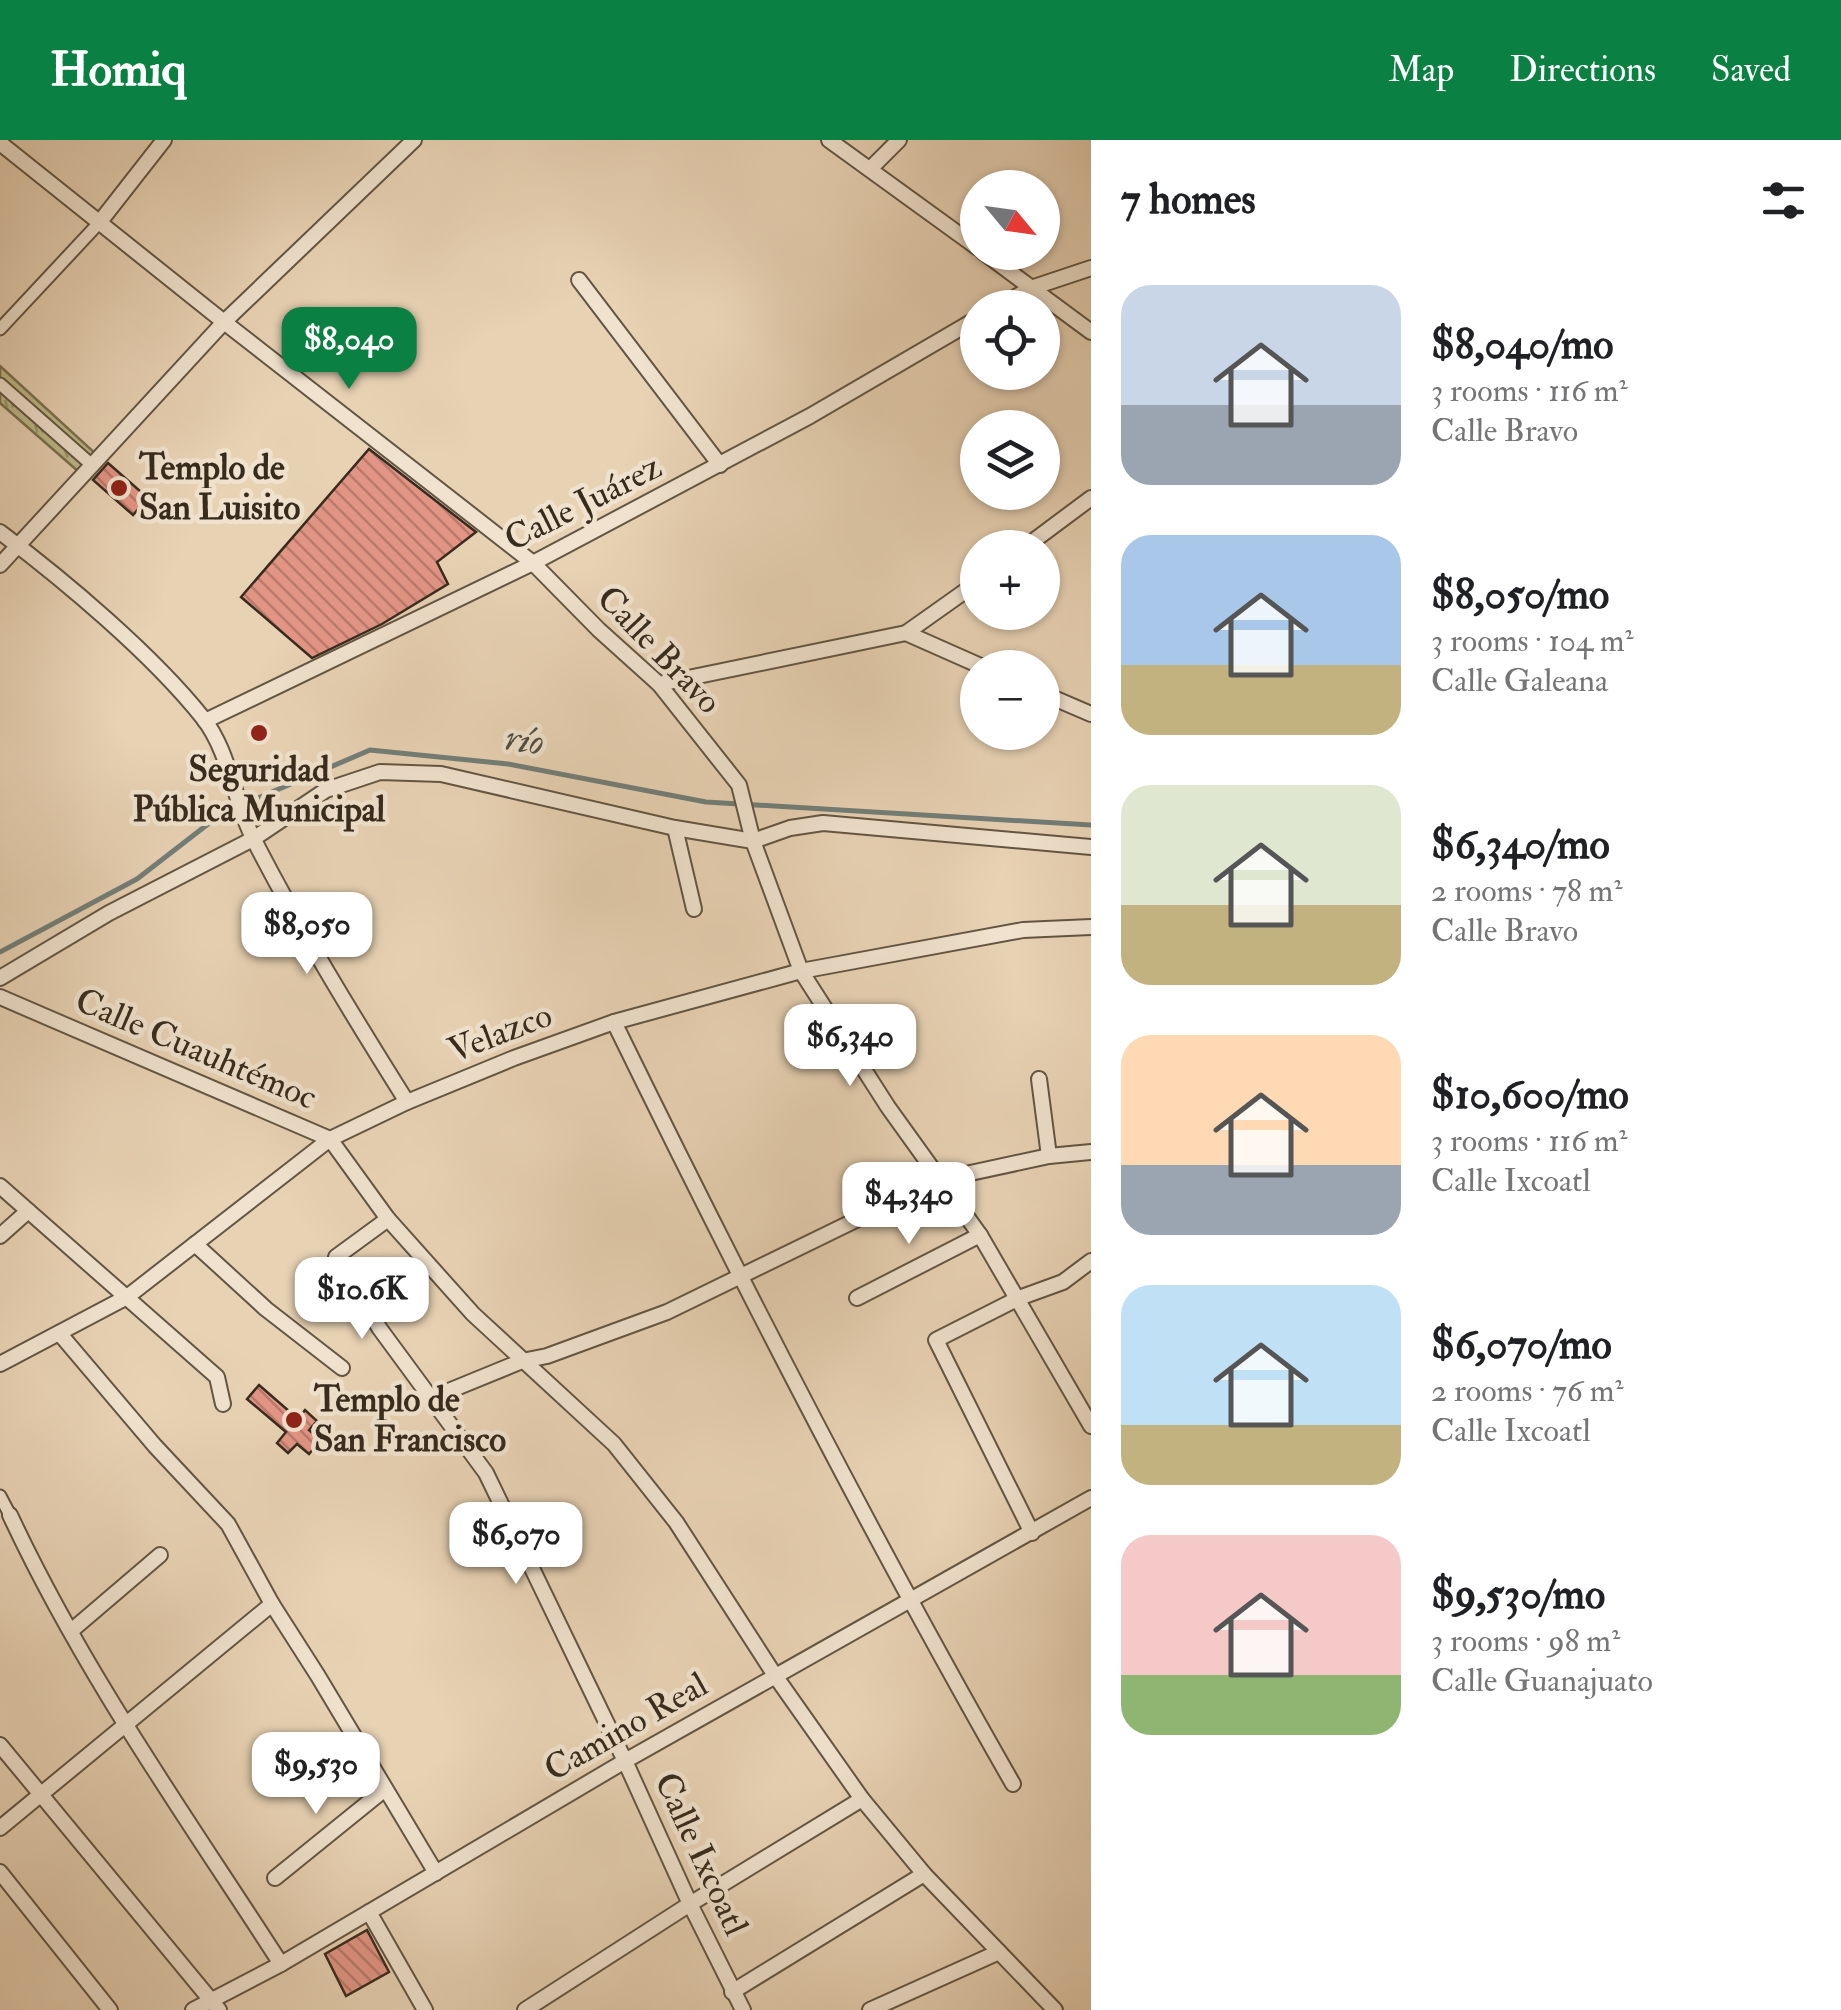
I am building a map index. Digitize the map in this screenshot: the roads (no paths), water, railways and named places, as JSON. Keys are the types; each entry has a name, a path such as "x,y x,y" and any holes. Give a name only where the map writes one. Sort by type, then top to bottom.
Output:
{"street":[{"path":"0,328 98,223 164,140"},
{"path":"0,565 224,322 414,140"},
{"path":"828,140 960,235"},
{"path":"870,169 899,140"},
{"name":"Calle Bravo","path":"0,142 533,563 660,684 738,786 752,838 801,971 938,1180 980,1235 1091,1426"},
{"path":"1028,290 1091,268"},
{"path":"1007,270 1091,332"},
{"path":"579,280 720,466"},
{"name":"Calle Juárez","path":"206,721 533,563 720,466 960,328"},
{"path":"0,384 93,466"},
{"path":"1048,530 1091,498"},
{"path":"0,532 138,650 206,721 251,834 353,1016 407,1102"},
{"path":"660,684 906,633 960,595"},
{"path":"906,633 960,657"},
{"path":"1060,701 1091,714"},
{"path":"0,978 326,790 380,772 440,774 676,828 752,838 823,823 1091,847"},
{"path":"676,828 694,908"},
{"name":"Velazco","path":"0,1364 126,1297 330,1140 407,1102 514,1058 614,1022 801,971 1023,930 1091,926"},
{"name":"Calle Cuauhtémoc","path":"0,997 330,1140 388,1218 472,1314 614,1444 676,1522 776,1677 862,1799 924,1874 1055,2010"},
{"path":"614,1022 738,1277 909,1602 1013,1784"},
{"path":"1039,1079 1049,1156"},
{"path":"430,1400 522,1361 547,1356 667,1312 938,1180 1049,1156 1091,1152"},
{"path":"0,1186 216,1377 224,1404"},
{"path":"0,1236 28,1211"},
{"name":"Calle Ixcoatl","path":"388,1218 336,1257 380,1329 486,1473 743,2010"},
{"path":"858,1298 980,1235"},
{"path":"194,1244 266,1309 342,1368"},
{"path":"1032,1533 936,1340 1019,1298 1063,1282 1091,1261"},
{"path":"60,1334 155,1446 228,1524 272,1604 436,1872"},
{"path":"0,1496 40,1579 125,1722 282,1964"},
{"name":"Camino Real","path":"192,2010 215,2004 625,1761 1091,1498"},
{"path":"71,1632 160,1555"},
{"path":"0,1828 272,1604"},
{"path":"0,1745 215,2004"},
{"path":"275,1878 384,1789"},
{"path":"526,2010 862,1799"},
{"path":"0,1872 110,2010"},
{"path":"732,1992 924,1874"},
{"path":"369,1912 425,2010"},
{"path":"870,2010 999,1952"}],"waterway":[{"name":"río","path":"0,952 137,879 221,814 370,750 508,764 706,802 1091,825"}],"place":[{"name":"Templo de San Luisito","path":"119,488"},
{"name":"Seguridad Pública Municipal","path":"259,733"},
{"name":"Templo de San Francisco","path":"294,1420"}]}
